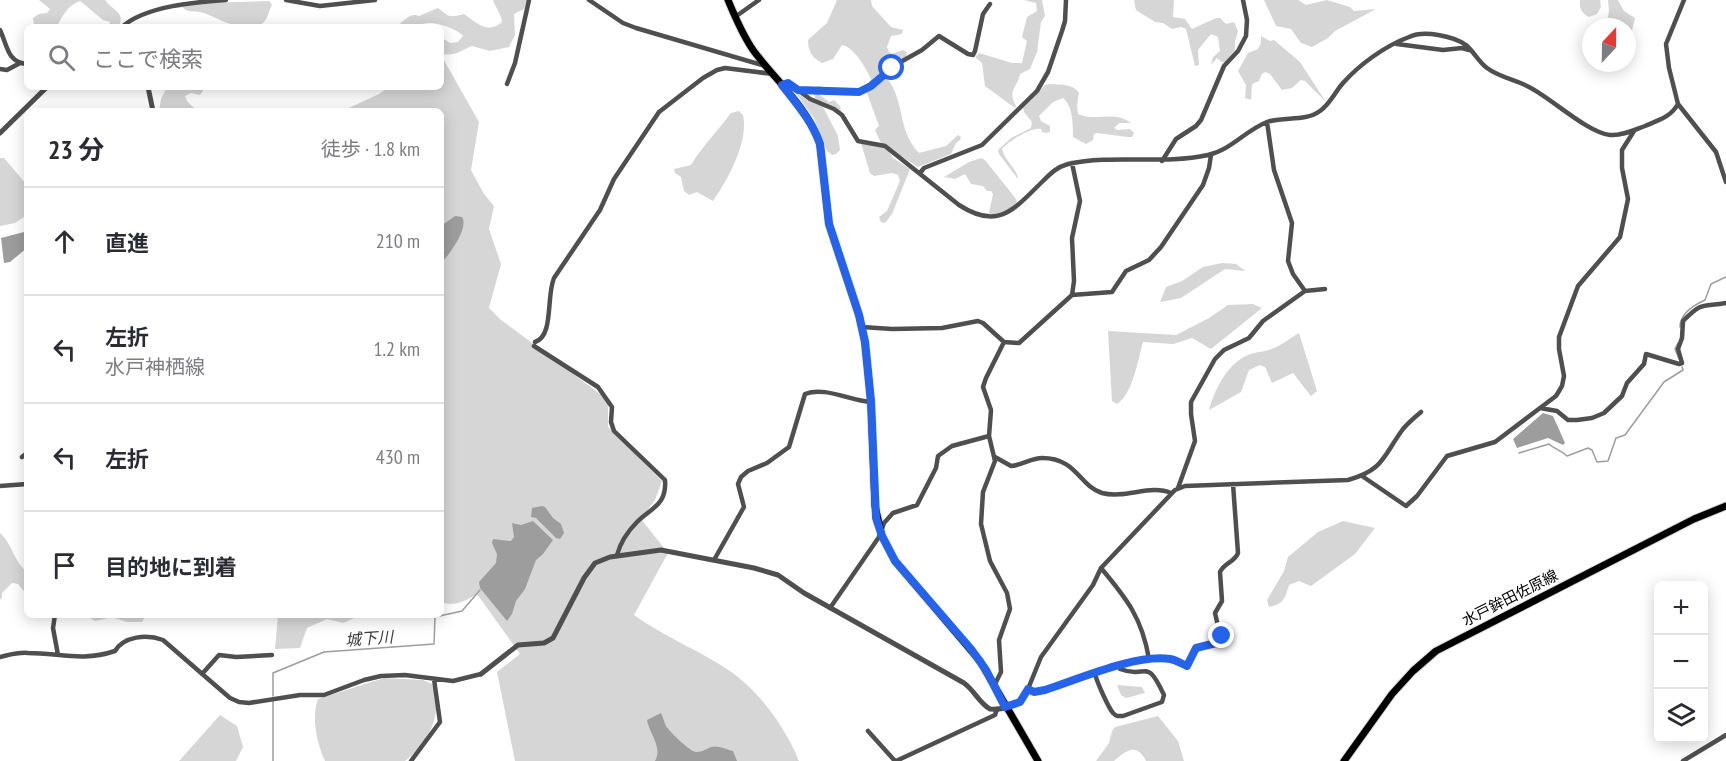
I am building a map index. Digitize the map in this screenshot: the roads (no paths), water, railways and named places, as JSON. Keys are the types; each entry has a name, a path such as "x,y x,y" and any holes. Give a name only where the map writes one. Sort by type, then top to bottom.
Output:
{"main road":[{"path":"728,0 746,39 807,118 820,144 829,224 862,327 871,402 875,506 881,532 895,561 971,649 1038,761"},
{"name":"水戸鉾田佐原線","path":"1344,761 1392,694 1436,651 1694,519 1726,506"}],"street":[{"path":"126,24 146,14 189,4 226,0"},
{"path":"286,0 320,6 375,0"},
{"path":"507,84 516,63 528,0"},
{"path":"589,0 623,23 636,28 766,66"},
{"path":"735,17 759,0"},
{"path":"920,173 924,168 982,145 1038,91 1048,72 1062,31 1066,0"},
{"path":"1162,161 1176,140 1201,120 1224,66 1238,51 1246,36 1247,20 1243,0"},
{"path":"1684,0 1666,44 1666,55 1678,104 1716,152 1726,182"},
{"path":"798,90 820,89 842,92 863,90 939,36 973,55 983,14 990,4"},
{"path":"0,30 8,52 20,63 24,64"},
{"path":"782,85 788,83 810,99 834,109 842,115 858,141 885,146 920,173 923,178 970,212 982,217 993,218 1010,212 1060,166 1106,161 1162,161 1211,155 1267,122 1300,118 1320,111 1349,77 1384,50 1410,36 1426,34 1447,37 1460,42 1488,69 1529,87 1595,130 1610,135 1634,131 1669,115 1678,104"},
{"path":"1394,45 1443,50 1462,48 1472,52"},
{"path":"0,69 8,70 20,63"},
{"path":"617,555 619,547 638,520 659,505 665,480 614,431 611,422 612,407 597,387 535,344 545,336 547,330 549,289 595,218 614,179 659,112 717,70 725,68 773,74"},
{"path":"26,108 44,90"},
{"path":"149,90 152,108"},
{"path":"0,133 24,110"},
{"path":"1267,122 1274,170 1292,224 1288,261 1293,274 1305,291"},
{"path":"1362,476 1406,506 1417,496 1447,456 1495,442 1556,396 1562,386 1564,376 1559,336 1578,286 1620,237 1628,199 1622,168 1622,150 1634,131"},
{"path":"862,327 942,328 978,321 1004,342 1019,343 1072,296 1112,292 1126,271 1152,257 1203,185 1211,155"},
{"path":"1072,163 1080,201 1072,238 1074,281 1072,296"},
{"path":"1178,488 1196,441 1191,402 1211,364 1224,350 1246,340 1263,321 1305,291 1325,289"},
{"path":"1540,408 1557,411 1568,420 1592,418 1604,413 1622,396 1627,383 1644,364 1646,354 1678,364 1682,363 1678,349 1682,339 1683,321 1692,312 1703,304 1726,303"},
{"path":"994,686 1001,672 999,640 1010,609 1007,593 990,561 981,524 982,492 993,469 995,457 989,436 992,416 984,391 984,383 1004,342"},
{"path":"714,560 744,507 738,484 741,477 748,471 767,463 789,447 805,394 826,393 871,402"},
{"path":"0,657 26,652 74,658 99,656 115,651 119,644 138,637 150,636 163,640 235,701 249,703 300,695 324,695 381,676 405,675 460,681 481,674 519,645 549,641 555,634 591,566 599,560 617,555 661,550 773,573 830,608 964,683 973,690 986,707 997,709 1020,702 1041,657 1093,585 1101,568 1178,488 1348,480 1362,476 1379,465 1404,427 1421,412"},
{"path":"830,608 881,532 884,523 893,513 917,505 936,468 938,456 952,446 989,436"},
{"path":"995,457 1011,466 1042,458 1061,461 1096,490 1104,493 1134,494 1155,489 1171,493"},
{"path":"0,486 24,484"},
{"path":"1028,689 1034,692 1045,690 1119,665 1149,659 1169,659 1187,666 1196,648 1220,642 1222,636 1215,614 1222,601 1220,572 1222,568 1237,558 1238,553 1233,484"},
{"path":"1101,568 1135,611 1149,659"},
{"path":"54,618 52,628 58,655"},
{"path":"202,674 219,655 236,657 272,655"},
{"path":"1095,674 1113,712 1118,716 1162,702 1164,695 1153,674 1144,670 1125,671 1120,669 1119,665"},
{"path":"411,761 440,722 434,679"},
{"path":"868,731 896,761 995,715 997,709"},
{"path":"1683,761 1726,735"}],"waterway":[{"path":"1680,327 1685,314 1705,300 1711,284 1726,277"},
{"path":"1678,343 1675,349 1679,359"},
{"path":"1519,453 1549,444 1567,456 1588,448 1592,450 1597,462 1608,461 1616,438 1625,435 1664,382 1683,370 1682,367"},
{"name":"城下川","path":"444,615 462,611 480,590"},
{"name":"城下川","path":"273,696 273,673 324,652 434,644 435,618"},
{"name":"城下川","path":"273,701 273,761"}]}
